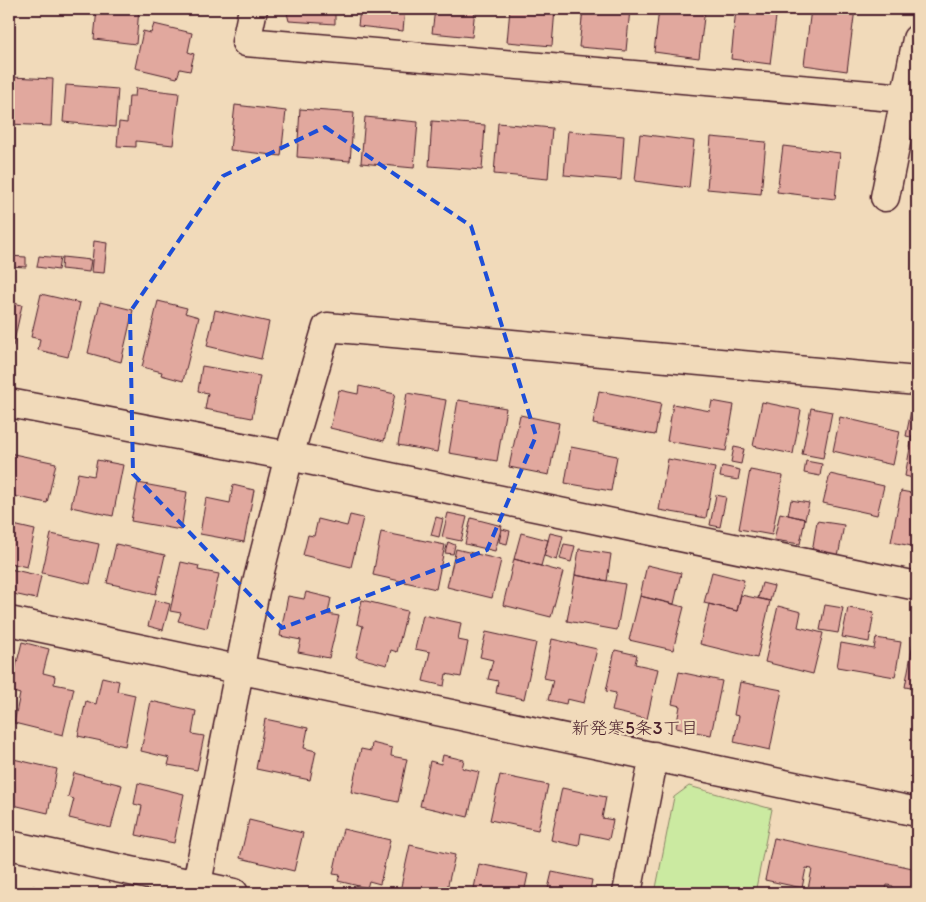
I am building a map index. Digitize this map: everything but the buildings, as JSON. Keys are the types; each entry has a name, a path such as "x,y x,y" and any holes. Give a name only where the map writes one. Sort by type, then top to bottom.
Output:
{"street":[{"path":"253,9 246,42 911,98"},
{"path":"885,197 911,98 917,39"},
{"path":"195,890 255,591 290,456 327,326 917,381"},
{"path":"9,403 290,456 917,586"},
{"path":"9,621 917,812"},
{"path":"627,893 654,756"},
{"path":"9,845 195,890 234,893"}],"highlighted area":[{"path":"325,127 471,226 536,436 487,550 282,628 133,474 130,312 223,176"}],"green space":[{"path":"689,786 772,809 755,893 655,893 674,797"}],"district":[{"name":"新発寒5条3丁目","path":"635,728"}]}
